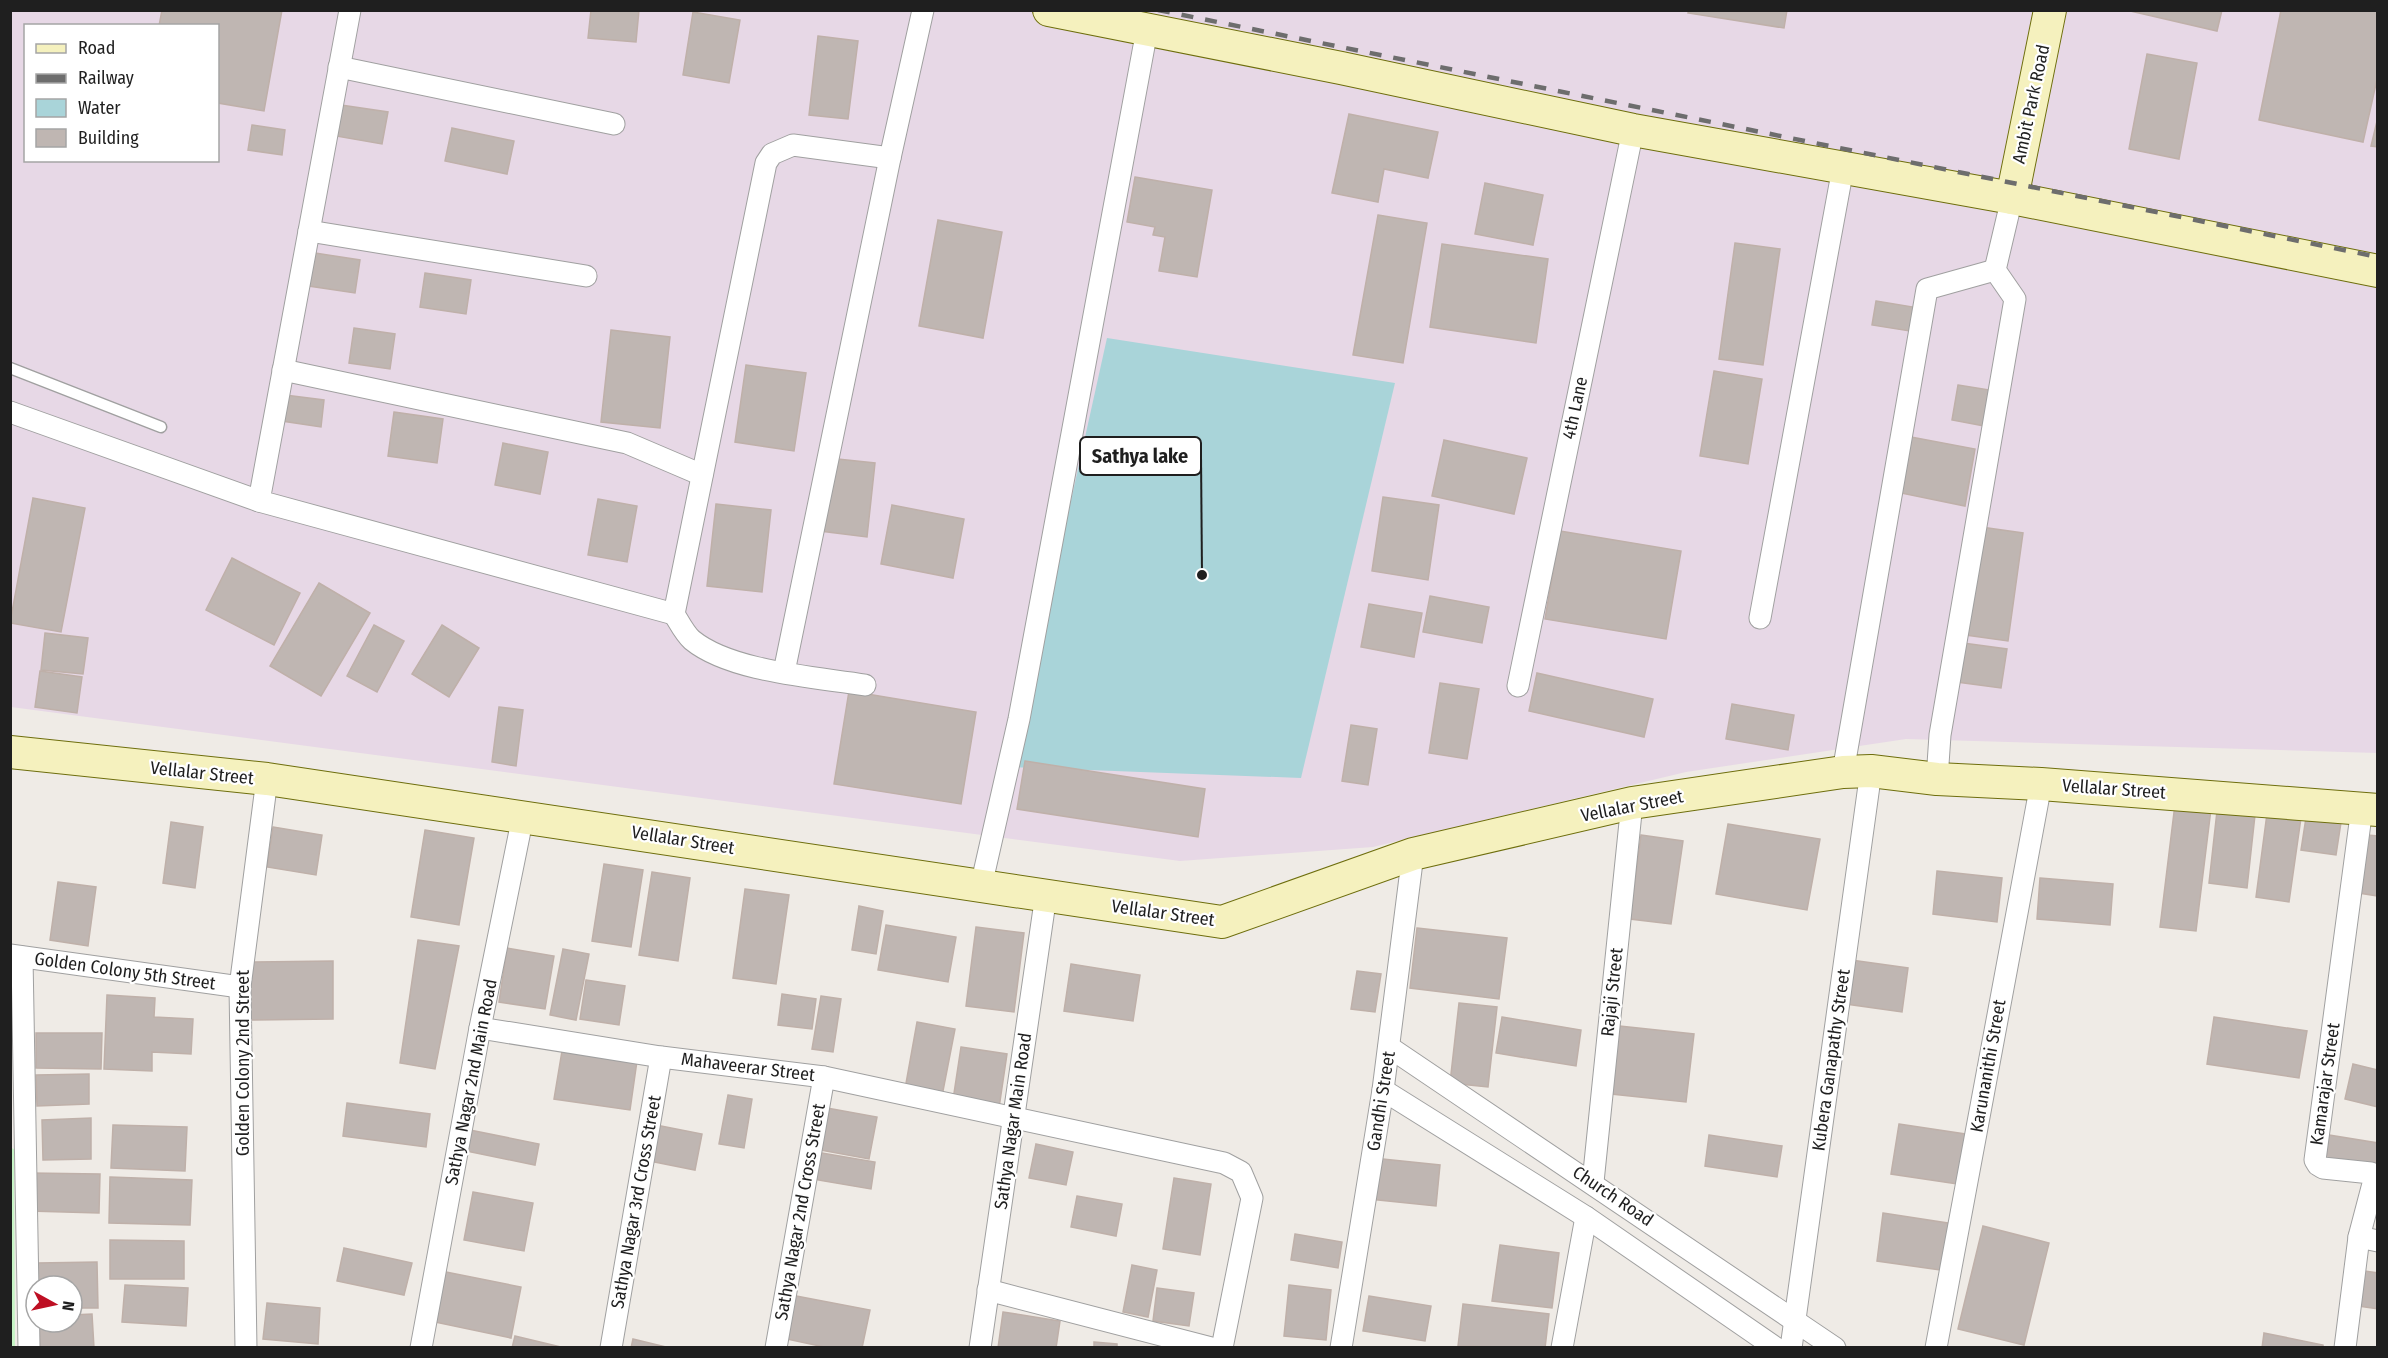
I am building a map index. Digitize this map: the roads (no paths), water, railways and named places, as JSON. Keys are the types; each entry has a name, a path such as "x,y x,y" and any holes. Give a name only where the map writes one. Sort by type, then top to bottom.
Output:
{"street":[{"path":"259,501 350,10"},
{"path":"784,672 890,158 923,10"},
{"path":"1049,10 1633,130 2012,198 2378,271"},
{"name":"Ambit Park Road","path":"2012,198 2050,10"},
{"path":"981,885 1019,719 1148,30"},
{"path":"339,67 614,124"},
{"name":"4th Lane","path":"1518,686 1633,130"},
{"path":"674,614 766,163 772,154 793,145 890,158"},
{"path":"1760,618 1844,168"},
{"path":"1937,779 1940,735 2015,299 1995,270 2012,198"},
{"path":"309,231 586,276"},
{"name":"Kubera Ganapathy Street","path":"1791,1347 1857,772 1927,289 1995,270"},
{"path":"283,370 627,443 702,475"},
{"path":"10,412 259,501 674,614 691,639 721,658 784,672 865,685"},
{"name":"Vellalar Street","path":"10,752 267,780 523,816 1222,922 1413,854 1632,803 1857,772 2370,809"},
{"name":"Golden Colony 2nd Street","path":"246,1347 240,987 267,780"},
{"name":"Karunanithi Street","path":"1936,1347 2041,784"},
{"name":"Rajaji Street","path":"1593,1182 1632,803"},
{"name":"Kamarajar Street","path":"2345,1347 2368,1239 2368,1206 2374,1180 2373,1176 2367,1172 2320,1167 2315,1160 2370,809"},
{"name":"Sathya Nagar 2nd Main Road","path":"421,1347 480,1028 523,816"},
{"name":"Gandhi Street","path":"1341,1347 1383,1090 1413,854"},
{"name":"Sathya Nagar Main Road","path":"980,1347 1046,895"},
{"path":"16,956 18,1143 29,1347"},
{"name":"Golden Colony 5th Street","path":"16,956 240,987"},
{"name":"Mahaveerar Street","path":"480,1028 661,1057 824,1077 1224,1163 1241,1172 1252,1198 1222,1347"},
{"name":"Church Road","path":"1389,1047 1593,1182 1835,1347"},
{"name":"Sathya Nagar 3rd Cross Street","path":"611,1347 661,1057"},
{"name":"Sathya Nagar 2nd Cross Street","path":"776,1347 824,1077"},
{"name":"Church Road","path":"1383,1090 1586,1217 1776,1347"},
{"path":"1562,1347 1586,1217"},
{"path":"988,1290 1210,1347"}],"lane":[{"path":"10,368 161,427"}],"water":[{"path":"1107,338 1395,383 1301,778 1012,767"}],"railway":[{"path":"1158,10 2378,257"}],"place":[{"name":"Sathya lake","path":"1202,575"}]}
